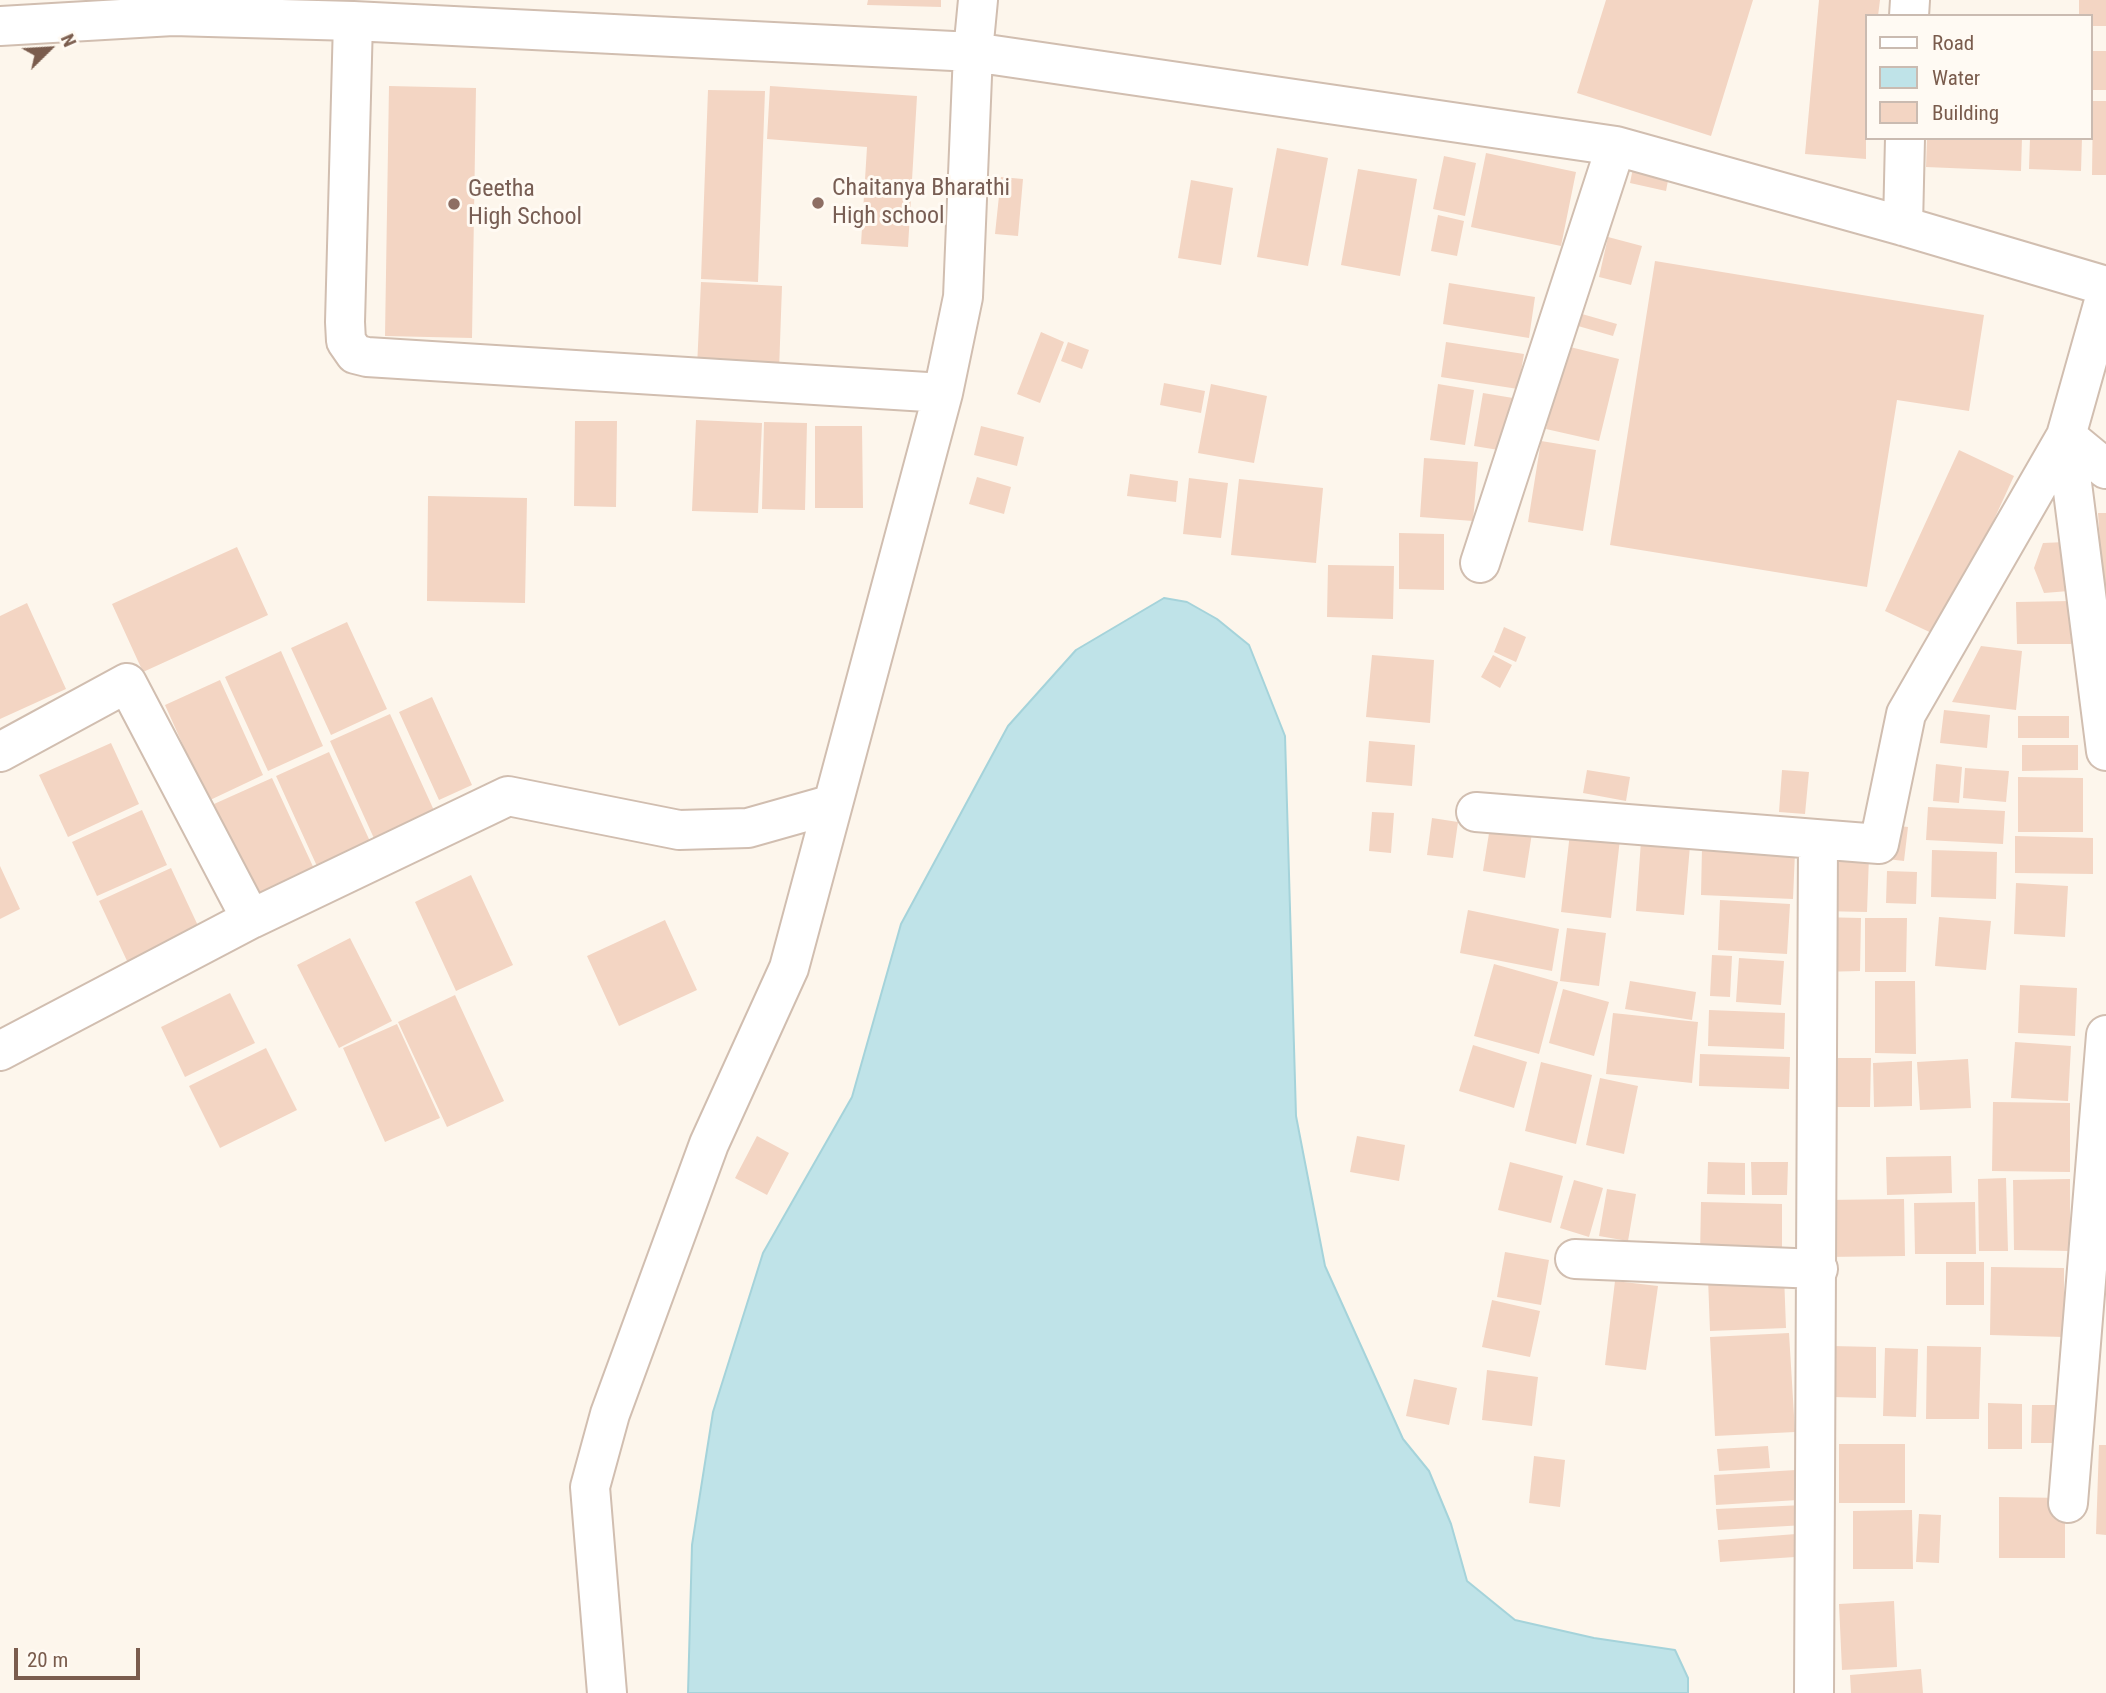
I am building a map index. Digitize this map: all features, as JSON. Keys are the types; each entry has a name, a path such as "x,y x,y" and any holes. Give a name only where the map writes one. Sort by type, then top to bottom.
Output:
{"street":[{"path":"607,1693 590,1487 610,1414 709,1144 789,968 943,393 963,297 973,52 978,0"},
{"path":"0,26 172,8 335,14 973,52 1616,146 2106,286"},
{"path":"335,14 346,341 355,354 367,357 943,393"},
{"path":"1903,226 1905,140"},
{"path":"1480,564 1616,146"},
{"path":"1476,812 1879,844 1906,713 2066,436 2106,293"},
{"path":"2066,436 2106,469"},
{"path":"2066,436 2106,751"},
{"path":"0,752 127,683 251,919"},
{"path":"0,1051 251,919 508,796 679,830 748,828 833,804"},
{"path":"1814,1693 1818,841"},
{"path":"2068,1503 2106,1035"},
{"path":"1575,1259 1818,1269"}],"water":[{"path":"1164,598 1187,602 1217,619 1249,645 1285,736 1296,1116 1325,1266 1403,1439 1429,1471 1451,1524 1467,1581 1515,1620 1594,1638 1675,1650 1688,1678 1688,1693 688,1693 692,1545 713,1412 763,1253 852,1097 901,924 1008,726 1076,650"}],"building":[{"path":"868,0 941,0 941,7 867,5"},
{"path":"1606,0 1753,0 1711,136 1577,93"},
{"path":"1819,0 1880,0 1878,14 1864,14 1866,159 1805,154"},
{"path":"2079,0 2106,0 2106,26 2092,26 2092,14 2079,14"},
{"path":"2092,51 2106,51 2106,90 2092,90"},
{"path":"389,86 476,88 472,338 385,336"},
{"path":"770,86 917,96 908,247 861,244 867,147 767,139"},
{"path":"708,90 765,91 758,282 701,279"},
{"path":"2093,101 2106,101 2106,175 2092,175"},
{"path":"1927,140 2022,140 2021,171 1926,167"},
{"path":"2030,140 2082,140 2081,171 2029,169"},
{"path":"1277,148 1328,158 1308,266 1257,257"},
{"path":"1486,153 1576,172 1561,246 1471,227"},
{"path":"1444,156 1476,163 1465,216 1433,209"},
{"path":"1634,163 1670,170 1666,191 1630,183"},
{"path":"1358,169 1417,179 1400,276 1341,265"},
{"path":"1001,177 1023,179 1018,236 995,234"},
{"path":"1191,180 1233,188 1221,265 1178,258"},
{"path":"1438,215 1464,221 1457,256 1431,251"},
{"path":"1608,237 1642,246 1631,285 1599,277"},
{"path":"1655,261 1984,315 1969,411 1897,400 1867,587 1610,545"},
{"path":"701,282 782,286 779,371 697,367"},
{"path":"1449,283 1535,297 1529,338 1443,324"},
{"path":"1582,314 1617,324 1613,336 1578,326"},
{"path":"1041,332 1064,342 1040,403 1017,394"},
{"path":"1068,342 1089,350 1082,369 1061,361"},
{"path":"1446,342 1524,354 1518,389 1441,377"},
{"path":"1566,346 1619,359 1599,441 1546,429"},
{"path":"1164,383 1205,391 1201,413 1160,405"},
{"path":"1211,384 1267,396 1254,463 1198,453"},
{"path":"1438,384 1474,390 1465,445 1430,440"},
{"path":"1483,393 1519,399 1511,452 1474,446"},
{"path":"696,420 762,423 758,513 692,511"},
{"path":"575,421 617,421 616,507 574,506"},
{"path":"764,422 807,423 805,510 762,509"},
{"path":"815,426 862,426 863,508 815,508"},
{"path":"981,426 1024,437 1017,466 974,455"},
{"path":"1541,441 1596,450 1583,531 1528,522"},
{"path":"1959,450 2014,476 1940,637 1885,611"},
{"path":"1424,458 1478,462 1473,521 1420,517"},
{"path":"1130,474 1178,481 1176,502 1127,496"},
{"path":"977,477 1011,487 1004,514 969,504"},
{"path":"1189,478 1228,483 1221,538 1183,534"},
{"path":"1239,479 1323,488 1316,563 1231,555"},
{"path":"428,496 527,498 525,603 427,601"},
{"path":"2098,513 2106,513 2106,604 2104,604"},
{"path":"1399,533 1444,534 1444,590 1399,589"},
{"path":"2066,542 2069,591 2044,593 2034,568 2043,543"},
{"path":"237,547 268,615 143,672 112,604"},
{"path":"1328,565 1394,566 1393,619 1327,617"},
{"path":"2070,601 2071,644 2017,644 2016,602"},
{"path":"27,603 66,689 0,719 0,616"},
{"path":"347,622 387,709 331,735 291,648"},
{"path":"1504,627 1526,637 1516,662 1494,652"},
{"path":"1981,646 2022,651 2016,710 1952,702"},
{"path":"281,651 323,746 268,771 225,677"},
{"path":"1372,655 1434,660 1430,723 1366,717"},
{"path":"1493,655 1512,665 1500,688 1481,677"},
{"path":"220,680 263,775 208,801 165,705"},
{"path":"432,697 472,785 439,800 399,712"},
{"path":"1944,710 1990,715 1987,748 1940,743"},
{"path":"390,714 437,817 377,845 330,741"},
{"path":"2018,716 2069,716 2069,738 2018,738"},
{"path":"1369,741 1415,745 1412,786 1366,782"},
{"path":"111,743 139,804 68,837 39,775"},
{"path":"2022,745 2078,745 2078,770 2022,771"},
{"path":"329,752 374,850 321,875 276,776"},
{"path":"1936,764 1962,767 1959,803 1933,801"},
{"path":"1965,768 2009,771 2006,802 1963,798"},
{"path":"1587,770 1630,777 1626,801 1583,793"},
{"path":"1782,770 1809,772 1805,814 1779,812"},
{"path":"2018,777 2083,778 2083,832 2018,832"},
{"path":"272,778 316,873 257,899 214,804"},
{"path":"1928,807 2005,811 2003,844 1926,840"},
{"path":"142,810 167,865 97,896 72,842"},
{"path":"1372,812 1394,813 1391,853 1369,851"},
{"path":"1432,818 1458,822 1453,858 1427,855"},
{"path":"1891,825 1908,827 1904,861 1887,859"},
{"path":"1490,827 1532,833 1525,878 1483,871"},
{"path":"1570,833 1620,839 1611,918 1561,912"},
{"path":"2015,836 2093,838 2093,874 2015,873"},
{"path":"1641,841 1690,846 1684,915 1636,911"},
{"path":"1702,848 1795,852 1793,899 1701,895"},
{"path":"1932,850 1997,852 1996,899 1931,897"},
{"path":"1822,854 1869,856 1867,912 1820,911"},
{"path":"0,866 20,909 0,919"},
{"path":"171,868 200,930 128,963 99,901"},
{"path":"1887,871 1917,872 1916,904 1886,903"},
{"path":"471,875 513,965 456,991 415,902"},
{"path":"2016,883 2068,886 2065,937 2014,934"},
{"path":"1720,900 1790,904 1787,954 1718,950"},
{"path":"1468,910 1559,929 1552,971 1460,953"},
{"path":"1819,917 1861,918 1860,971 1819,972"},
{"path":"1939,917 1991,921 1986,970 1935,966"},
{"path":"1865,918 1907,918 1906,972 1865,972"},
{"path":"665,920 697,990 619,1026 587,956"},
{"path":"1567,928 1606,933 1599,986 1560,981"},
{"path":"350,938 392,1021 339,1048 297,965"},
{"path":"1712,955 1732,956 1730,997 1710,996"},
{"path":"1739,958 1784,961 1781,1005 1736,1002"},
{"path":"1494,964 1558,982 1539,1054 1474,1036"},
{"path":"1630,981 1696,992 1692,1020 1625,1009"},
{"path":"1875,981 1915,981 1916,1054 1875,1053"},
{"path":"2020,985 2077,988 2075,1036 2018,1033"},
{"path":"1563,989 1609,1002 1594,1056 1549,1043"},
{"path":"230,993 255,1043 185,1077 161,1027"},
{"path":"455,995 504,1101 447,1127 398,1022"},
{"path":"1709,1010 1785,1013 1784,1049 1708,1046"},
{"path":"1613,1013 1698,1022 1692,1083 1606,1074"},
{"path":"397,1024 440,1118 385,1142 343,1048"},
{"path":"2015,1042 2071,1046 2068,1101 2011,1098"},
{"path":"1473,1045 1527,1062 1514,1108 1459,1091"},
{"path":"266,1048 297,1110 220,1148 189,1086"},
{"path":"1700,1054 1790,1057 1789,1089 1699,1086"},
{"path":"1820,1058 1871,1058 1870,1107 1820,1107"},
{"path":"1968,1059 1971,1108 1920,1110 1917,1062"},
{"path":"1912,1061 1912,1106 1874,1107 1873,1063"},
{"path":"1541,1062 1592,1075 1576,1144 1525,1131"},
{"path":"1600,1078 1638,1086 1624,1154 1586,1145"},
{"path":"1993,1102 2070,1103 2070,1172 1992,1171"},
{"path":"757,1136 789,1153 767,1195 735,1178"},
{"path":"1357,1136 1405,1145 1399,1181 1350,1172"},
{"path":"1951,1156 1952,1193 1887,1195 1886,1157"},
{"path":"1510,1162 1563,1176 1551,1223 1498,1210"},
{"path":"1708,1162 1745,1163 1745,1195 1707,1194"},
{"path":"1751,1162 1788,1162 1787,1195 1752,1195"},
{"path":"2006,1178 2008,1251 1979,1251 1978,1179"},
{"path":"2070,1179 2070,1251 2014,1250 2013,1180"},
{"path":"1574,1180 1603,1188 1589,1237 1560,1228"},
{"path":"1607,1189 1636,1194 1628,1241 1599,1236"},
{"path":"1904,1199 1905,1256 1826,1257 1825,1200"},
{"path":"1701,1202 1782,1204 1782,1257 1700,1256"},
{"path":"1975,1202 1976,1254 1915,1254 1914,1203"},
{"path":"1505,1252 1549,1260 1541,1305 1497,1297"},
{"path":"1946,1262 1984,1262 1984,1305 1946,1305"},
{"path":"1991,1267 2064,1268 2064,1337 1990,1335"},
{"path":"1784,1275 1786,1328 1710,1331 1708,1278"},
{"path":"1615,1281 1658,1286 1646,1370 1605,1365"},
{"path":"1492,1300 1540,1311 1530,1357 1482,1347"},
{"path":"1789,1333 1795,1432 1715,1436 1710,1337"},
{"path":"1832,1346 1876,1347 1876,1398 1832,1397"},
{"path":"1927,1346 1981,1347 1979,1419 1926,1419"},
{"path":"1885,1348 1918,1349 1916,1417 1883,1416"},
{"path":"1487,1370 1538,1377 1532,1426 1482,1420"},
{"path":"1414,1379 1457,1388 1449,1425 1406,1416"},
{"path":"1988,1403 2022,1404 2022,1449 1988,1449"},
{"path":"2032,1405 2064,1405 2063,1443 2031,1443"},
{"path":"1839,1444 1905,1444 1905,1503 1839,1503"},
{"path":"2099,1445 2106,1445 2106,1535 2096,1534"},
{"path":"1768,1446 1770,1468 1719,1471 1717,1449"},
{"path":"1534,1456 1565,1460 1560,1507 1529,1503"},
{"path":"1796,1470 1798,1500 1716,1505 1714,1475"},
{"path":"1999,1497 2065,1498 2065,1558 1999,1558"},
{"path":"1804,1505 1805,1525 1718,1530 1716,1509"},
{"path":"1912,1510 1913,1569 1853,1569 1853,1511"},
{"path":"1919,1514 1941,1515 1939,1563 1916,1562"},
{"path":"1809,1533 1810,1556 1720,1562 1718,1540"},
{"path":"1894,1601 1897,1667 1842,1670 1839,1604"},
{"path":"1921,1669 1923,1693 1851,1693 1850,1675"}],"place":[{"name":"Chaitanya Bharathi High school","path":"818,203"},
{"name":"Geetha High School","path":"454,204"}]}
